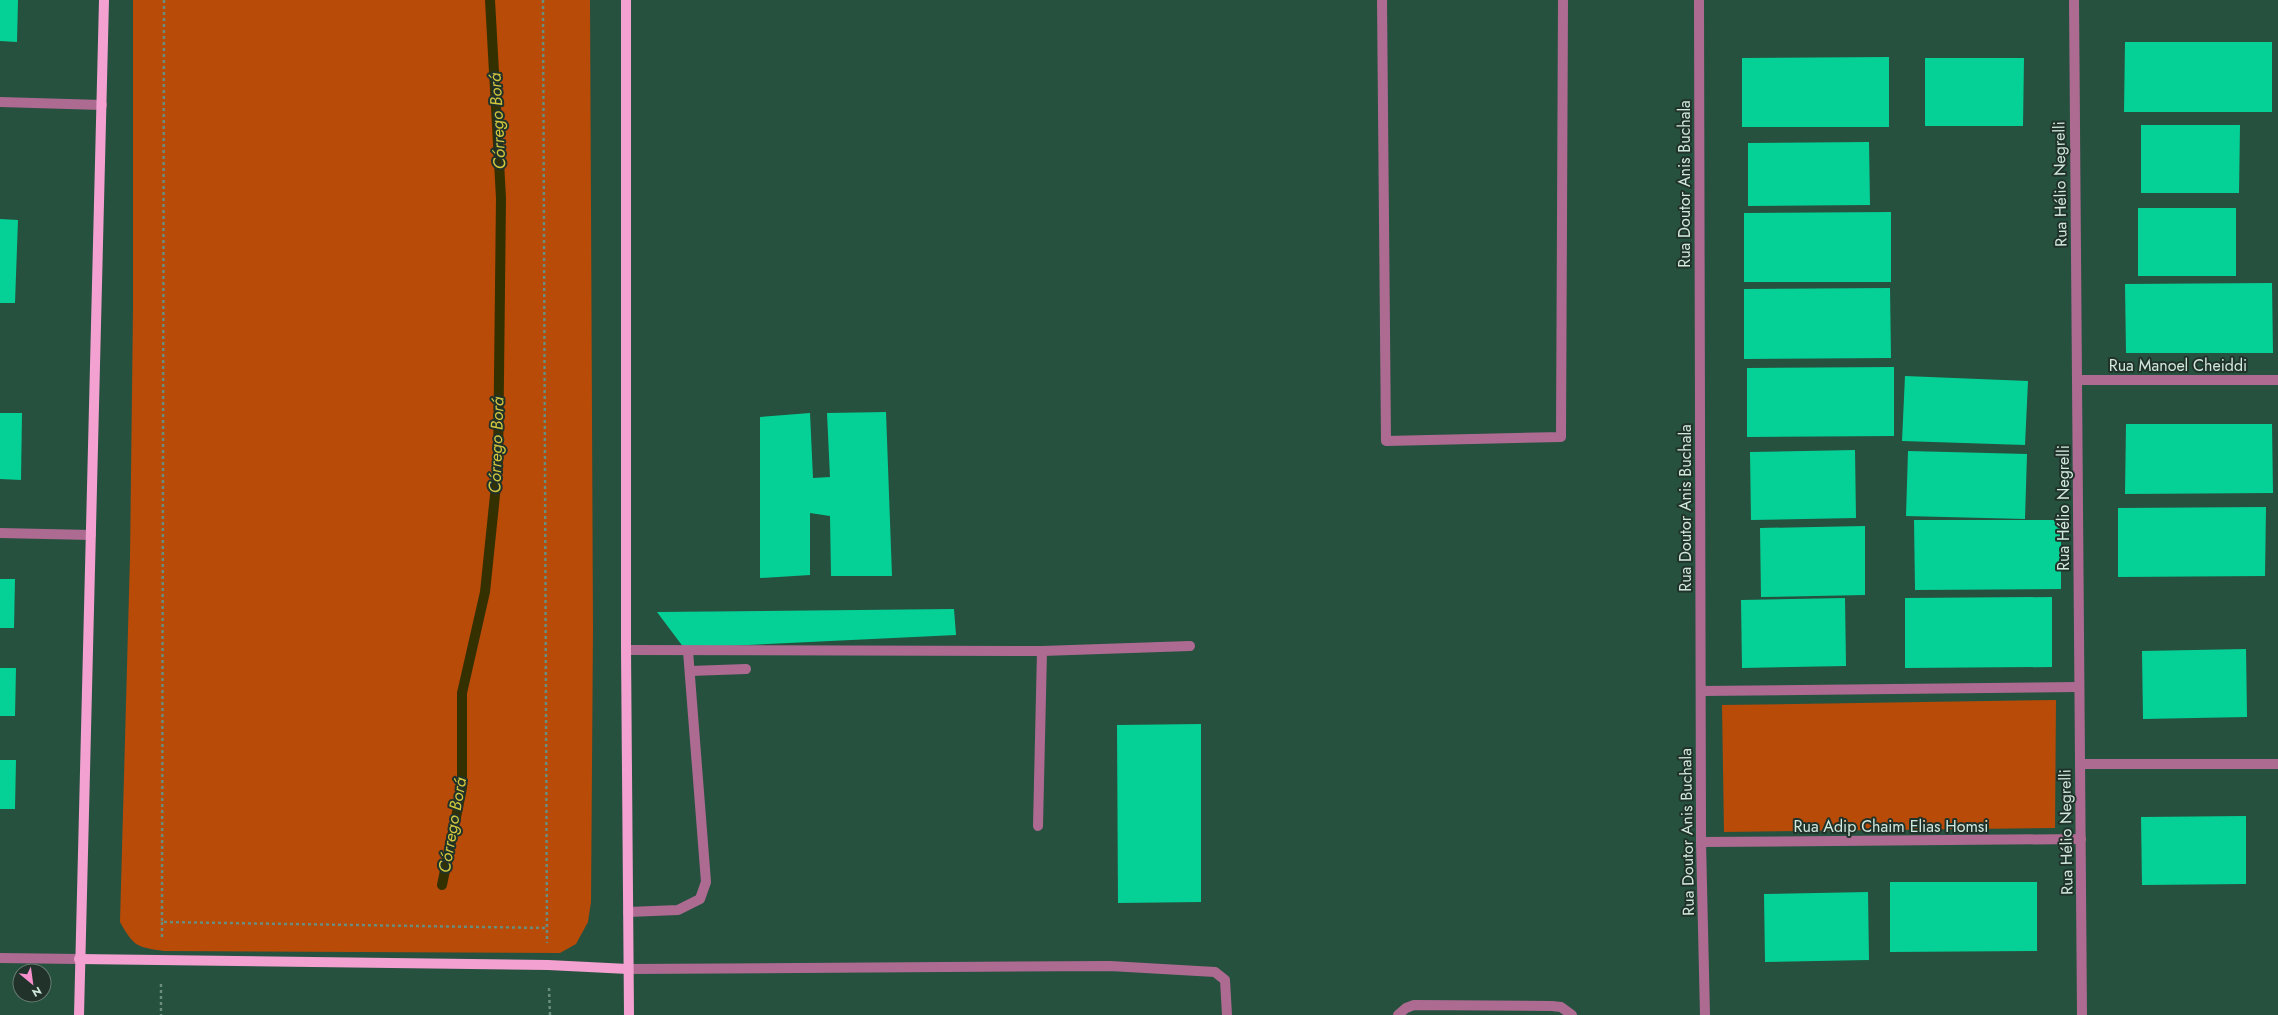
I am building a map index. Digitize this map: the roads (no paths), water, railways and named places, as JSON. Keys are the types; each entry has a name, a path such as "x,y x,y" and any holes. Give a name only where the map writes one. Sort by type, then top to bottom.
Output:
{"main road":[{"path":"79,1015 79,959 104,0"},
{"path":"626,0 626,650 629,1015"},
{"path":"79,959 548,965 628,969"}],"street":[{"path":"1382,0 1386,441 1561,437 1563,0"},
{"name":"Rua Doutor Anis Buchala","path":"1699,0 1701,842 1705,1015"},
{"name":"Rua Hélio Negrelli","path":"2074,0 2082,1015"},
{"path":"0,102 102,105"},
{"name":"Rua Manoel Cheiddi","path":"2077,380 2278,380"},
{"path":"0,533 91,535"},
{"path":"626,650 1042,651 1190,646"},
{"path":"628,912 678,910 700,899 706,882 688,651"},
{"path":"1038,826 1042,651"},
{"path":"690,670 746,669"},
{"path":"1701,691 2079,687"},
{"path":"2080,764 2278,764"},
{"name":"Rua Adip Chaim Elias Homsi","path":"1701,842 2081,839"},
{"path":"0,958 79,959"},
{"path":"628,969 1110,966 1215,972 1225,980 1227,1015"},
{"path":"1398,1015 1406,1008 1414,1005 1552,1006 1562,1007 1572,1015"}],"waterway":[{"name":"Córrego Borá","path":"442,885 462,788 462,693 485,592 498,466 501,198 490,0"}]}
